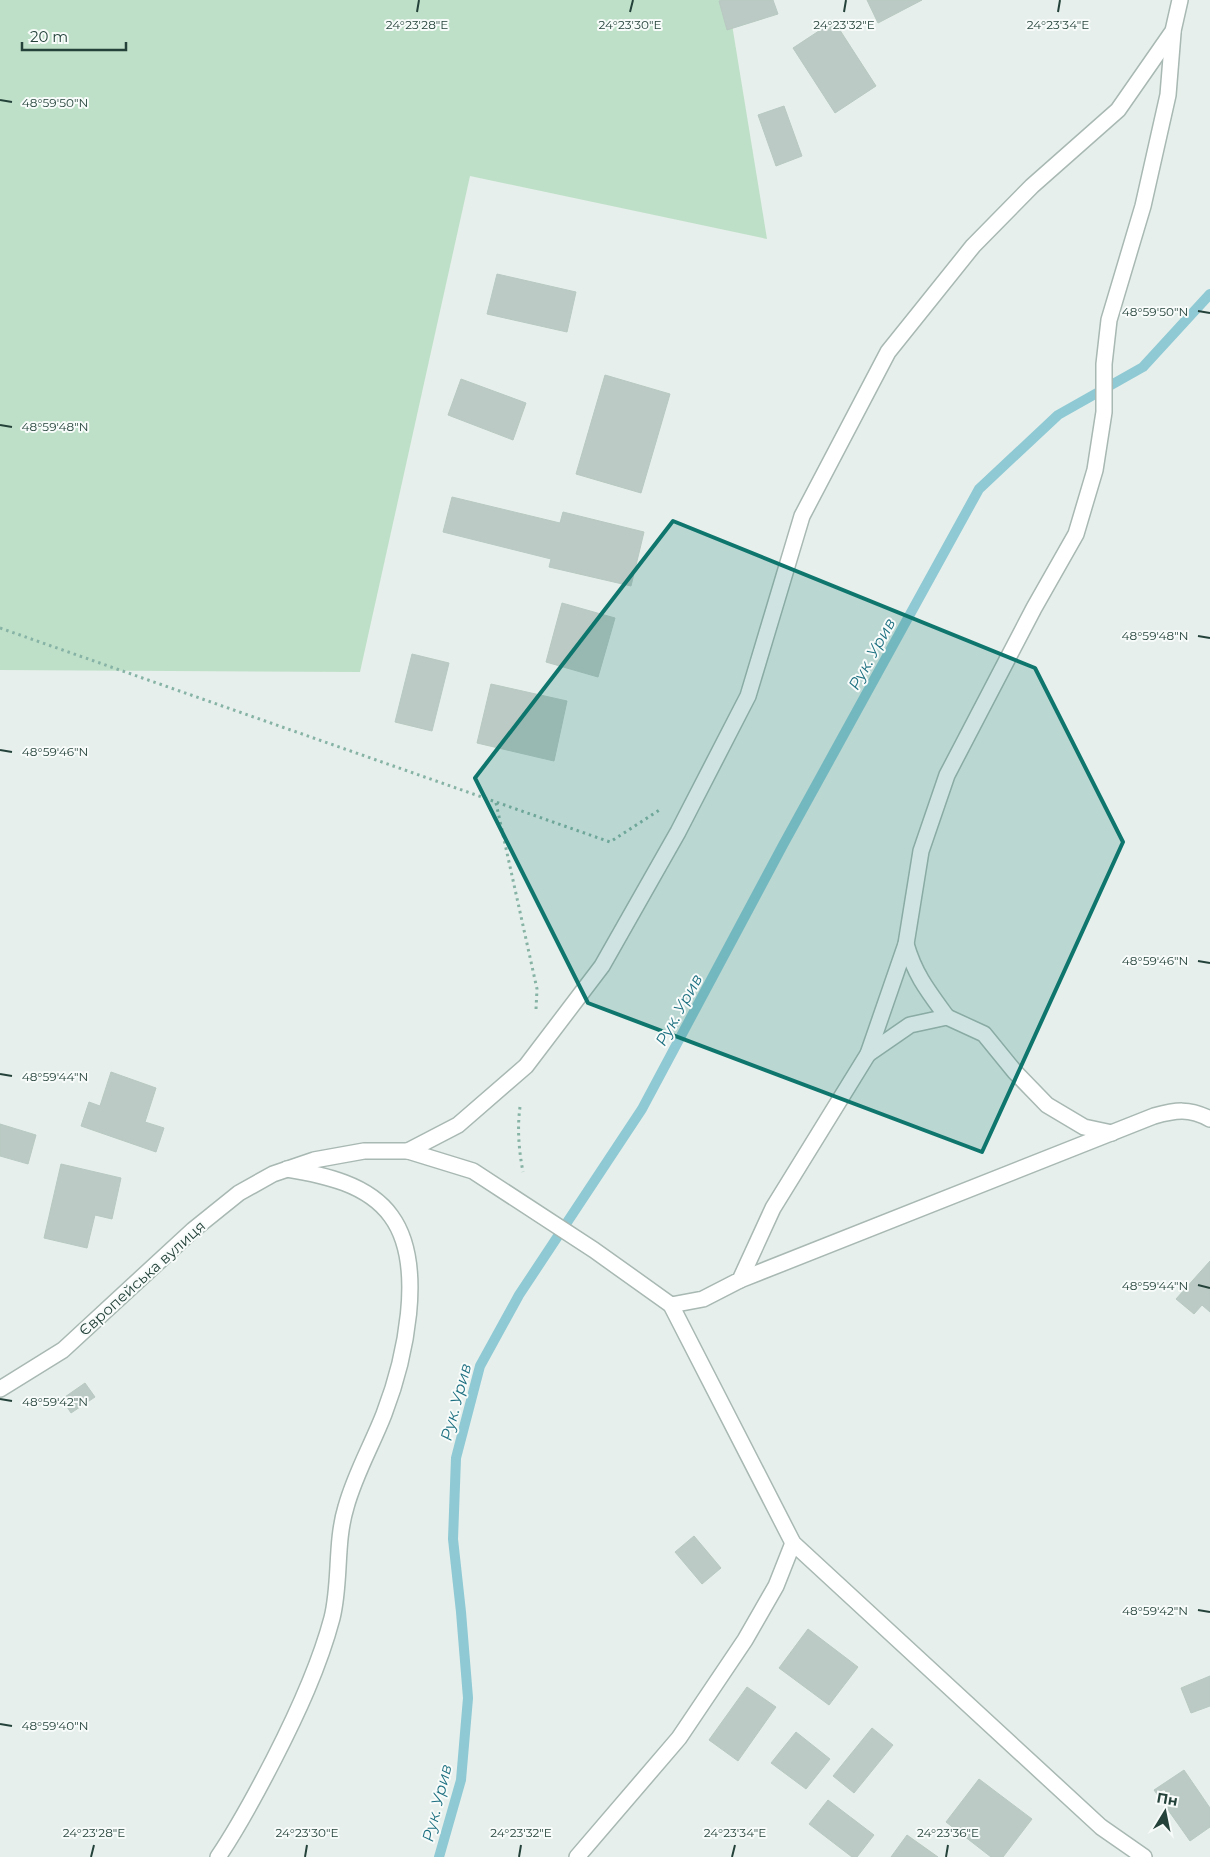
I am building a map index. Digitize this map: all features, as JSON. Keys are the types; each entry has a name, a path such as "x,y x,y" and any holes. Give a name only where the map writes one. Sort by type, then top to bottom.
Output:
{"street":[{"path":"740,1280 773,1208 868,1054 906,944 921,851 947,775 1034,608 1076,534 1095,470 1104,412 1104,364 1109,320 1143,206 1168,95 1173,31 1180,0"},
{"path":"408,1151 458,1125 526,1066 602,966 678,832 748,696 802,516 888,352 973,246 1032,186 1118,110 1173,31"},
{"path":"906,944 913,966 927,990 947,1016 984,1034 1014,1072 1047,1105 1084,1127 1112,1133"},
{"path":"868,1054 910,1025 947,1016"},
{"path":"671,1305 703,1299 740,1280 1154,1116 1178,1110 1201,1114 1210,1119"},
{"name":"Європейська вулиця","path":"0,1389 63,1350 194,1230 239,1193 273,1174 314,1160 364,1151 408,1151"},
{"path":"408,1151 473,1171 594,1250 671,1305 793,1543 1101,1827 1144,1857"},
{"path":"218,1857 260,1787 291,1725 316,1666 332,1616 337,1579 339,1541 346,1507 395,1384 405,1348 409,1306 408,1258 402,1234 391,1215 376,1201 340,1181 286,1169"},
{"path":"577,1857 679,1738 745,1640 772,1594 793,1543"}],"path":[{"path":"0,628 610,842 665,806"},
{"path":"496,802 537,989 535,1015"},
{"path":"526,1066 518,1120 519,1155 530,1209"}],"highlighted area":[{"path":"673,521 1035,668 1123,842 982,1152 588,1003 475,778"}],"green space":[{"path":"0,0 728,0 767,239 470,176 360,672 0,670"}],"building":[{"path":"773,0 778,14 727,30 719,1"},
{"path":"867,0 922,0 878,23"},
{"path":"834,21 876,86 835,113 793,48"},
{"path":"784,106 802,156 776,166 758,115"},
{"path":"497,274 576,292 567,332 487,314"},
{"path":"605,375 670,394 641,493 576,474"},
{"path":"461,379 526,403 513,440 448,415"},
{"path":"452,497 560,523 563,512 644,532 631,586 549,567 551,559 443,532"},
{"path":"562,603 615,618 598,677 546,662"},
{"path":"412,654 449,663 432,731 395,722"},
{"path":"491,684 567,701 554,761 477,743"},
{"path":"111,1072 156,1088 145,1122 164,1128 156,1152 81,1126 89,1102 100,1106"},
{"path":"0,1124 36,1135 28,1164 0,1156"},
{"path":"61,1164 121,1178 112,1219 95,1215 87,1248 44,1238"},
{"path":"1210,1261 1210,1312 1202,1305 1194,1314 1176,1299"},
{"path":"85,1383 95,1397 71,1413 62,1399"},
{"path":"694,1536 721,1568 702,1584 675,1552"},
{"path":"808,1629 858,1667 829,1705 779,1668"},
{"path":"1210,1676 1210,1706 1191,1713 1181,1688"},
{"path":"747,1687 776,1707 738,1761 709,1740"},
{"path":"872,1728 893,1745 854,1793 833,1776"},
{"path":"796,1732 830,1759 806,1789 771,1763"},
{"path":"1184,1770 1210,1808 1210,1827 1190,1841 1154,1790"},
{"path":"979,1779 1032,1819 1003,1857 991,1857 946,1822"},
{"path":"828,1800 874,1835 857,1857 852,1857 809,1824"},
{"path":"907,1835 938,1857 891,1857"}],"waterway":[{"name":"Рук. Урив","path":"439,1857 461,1780 468,1698 453,1539 456,1458 480,1366 519,1295 642,1109 783,845 979,489 1058,415 1143,367 1210,294"}]}
